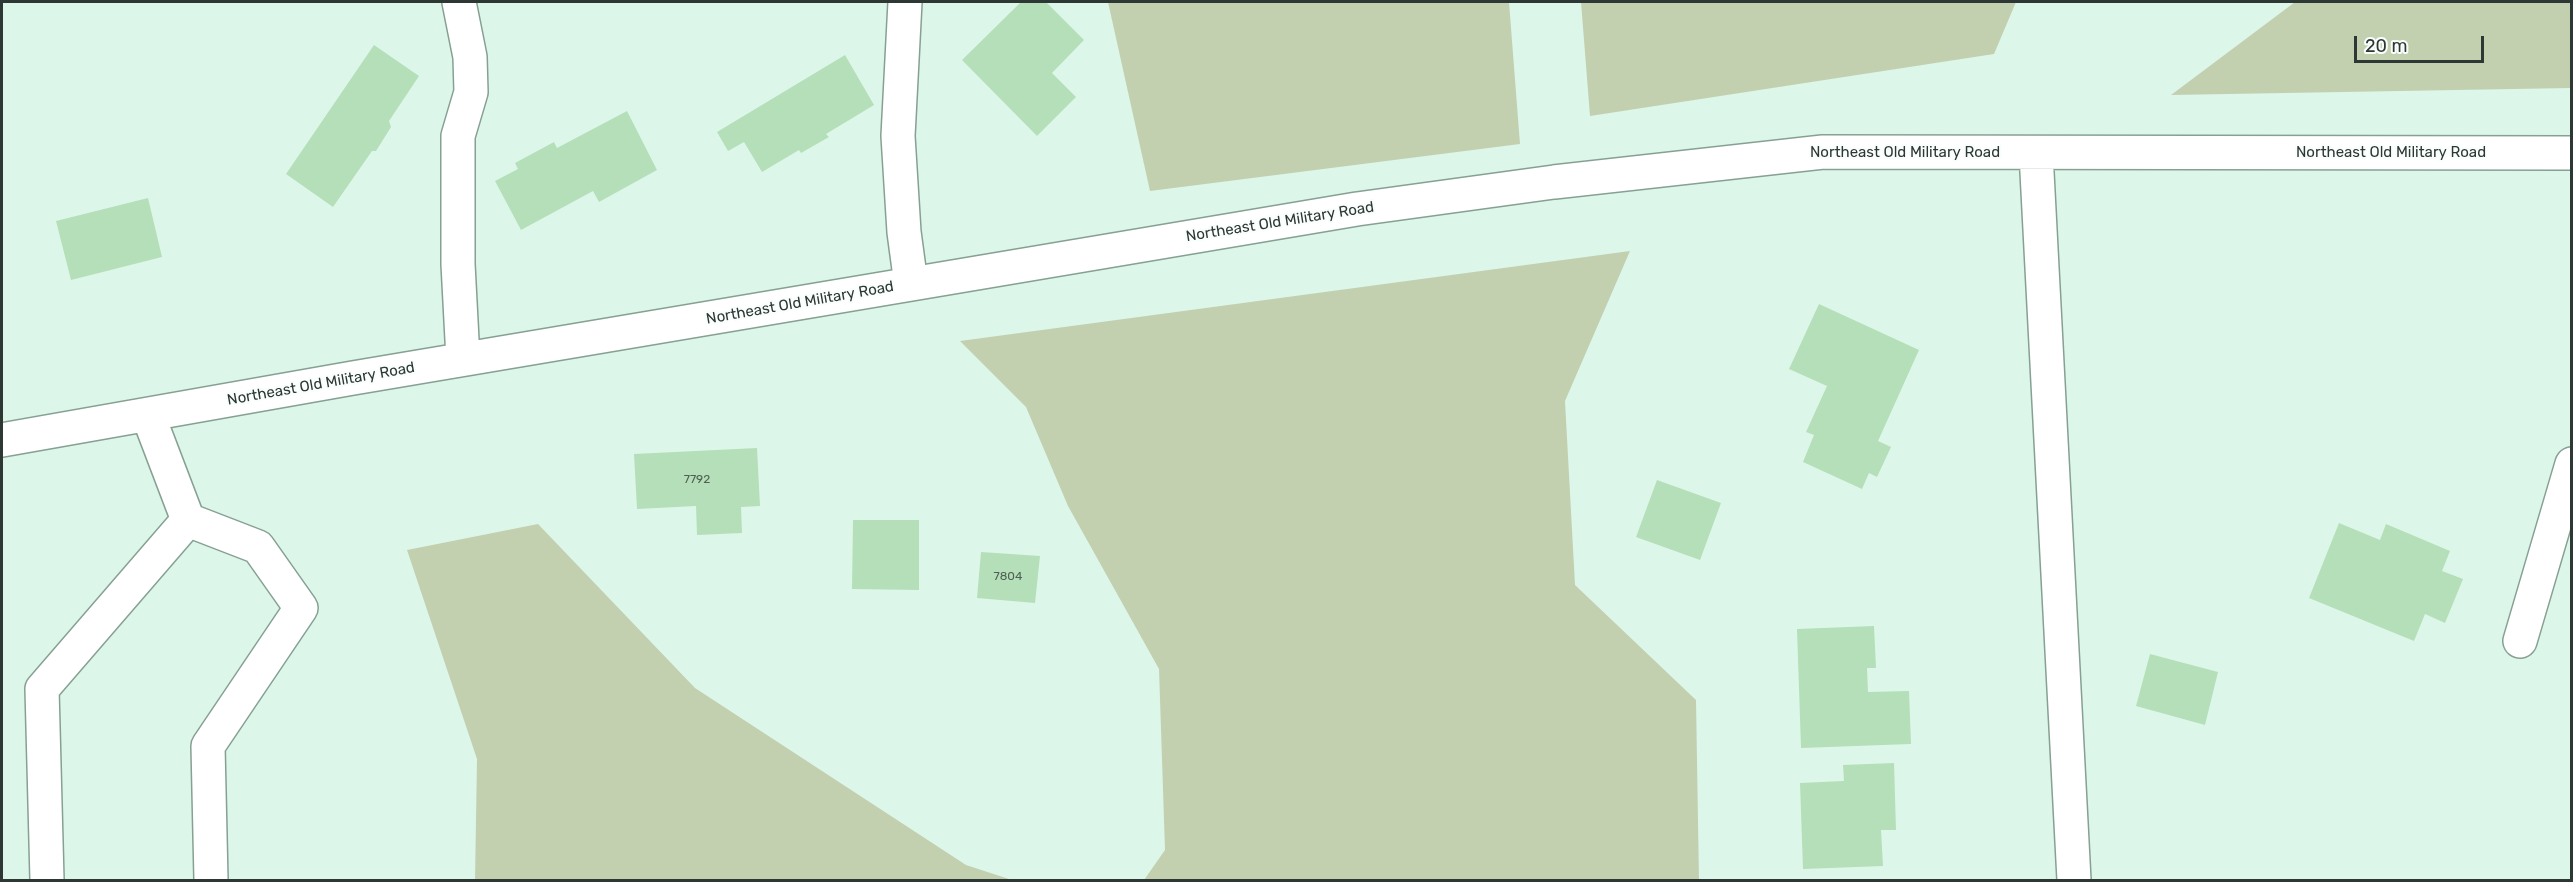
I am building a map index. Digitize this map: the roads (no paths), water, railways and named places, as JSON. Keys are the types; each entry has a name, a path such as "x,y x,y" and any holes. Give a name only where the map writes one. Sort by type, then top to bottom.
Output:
{"street":[{"path":"459,2 470,57 471,92 458,136 458,264 463,359"},
{"path":"905,2 898,136 904,232 911,284"},
{"name":"Northeast Old Military Road","path":"2,440 463,359 1357,209 1554,182 1822,152 2571,153"},
{"path":"2036,153 2074,880"},
{"path":"148,415 188,520 258,547 301,608 208,746 211,880"},
{"path":"2520,641 2571,464"},
{"path":"47,880 42,690 188,520"}]}
